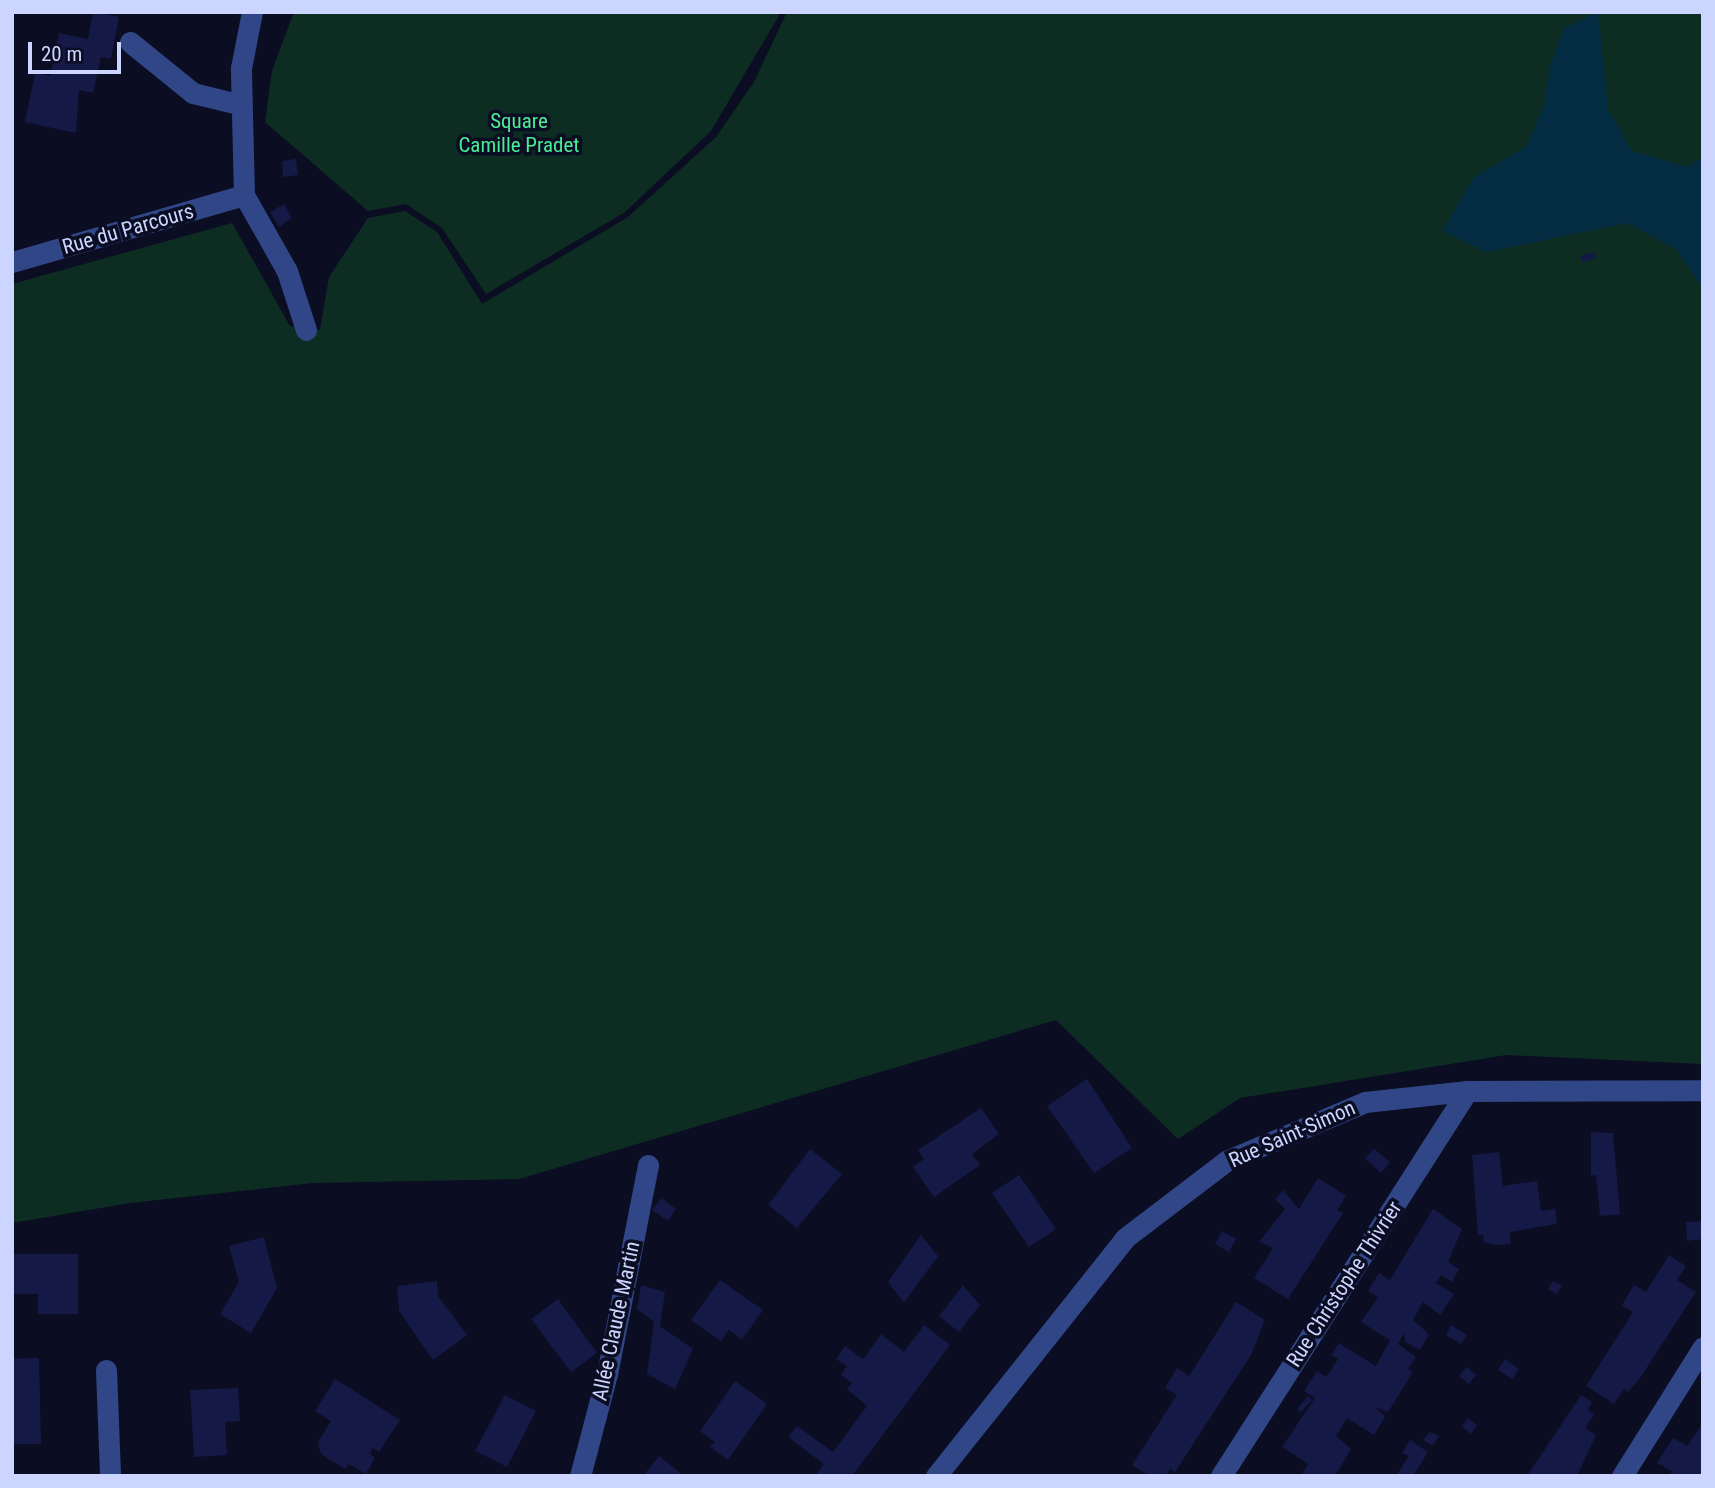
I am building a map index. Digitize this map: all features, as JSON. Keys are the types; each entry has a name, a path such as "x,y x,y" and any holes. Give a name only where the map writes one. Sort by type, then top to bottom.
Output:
{"street":[{"path":"252,12 241,68 244,195 287,271 306,330"},
{"path":"130,42 193,93 242,105"},
{"name":"Rue du Parcours","path":"12,262 244,195"},
{"name":"Rue Saint-Simon","path":"936,1476 1125,1238 1226,1161 1365,1102 1467,1091 1703,1090"},
{"name":"Rue Christophe Thivrier","path":"1221,1476 1467,1091"},
{"name":"Allée Claude Martin","path":"580,1476 607,1374 648,1165"},
{"path":"1622,1476 1703,1347"},
{"path":"106,1370 110,1476"}],"green space":[{"name":"Square Camille Pradet","path":"294,12 781,12 711,131 625,212 486,294 442,228 406,204 368,211 265,122 272,71"},
{"path":"787,12 1703,12 1703,1064 1506,1055 1240,1098 1178,1139 1056,1020 519,1179 313,1183 130,1203 12,1223 12,284 232,223 290,326 320,330 329,277 368,218 405,211 437,232 482,304 628,217 716,137 754,82"}],"water":[{"path":"1598,12 1608,110 1632,151 1688,167 1703,157 1703,289 1676,249 1627,223 1487,252 1442,231 1474,177 1526,147 1544,106 1550,66 1564,28"}],"building":[{"path":"93,12 119,17 111,59 101,57 93,93 79,90 76,133 25,122 35,73 50,76 59,33 88,39"},
{"path":"296,159 298,175 283,177 282,161"},
{"path":"284,204 292,218 279,227 270,212"},
{"path":"1594,252 1596,258 1582,262 1581,255"},
{"path":"1087,1079 1132,1148 1094,1173 1047,1106"},
{"path":"981,1108 999,1134 972,1154 980,1165 934,1197 913,1167 924,1159 918,1150"},
{"path":"1591,1132 1613,1133 1620,1214 1600,1216 1596,1175 1591,1176"},
{"path":"810,1149 842,1174 797,1228 768,1205"},
{"path":"1374,1149 1390,1162 1381,1173 1365,1158"},
{"path":"1499,1152 1503,1186 1537,1181 1541,1211 1555,1209 1557,1224 1510,1232 1511,1244 1497,1245 1484,1243 1483,1235 1478,1235 1472,1155"},
{"path":"1019,1175 1056,1229 1029,1247 992,1193"},
{"path":"1318,1178 1346,1196 1337,1210 1343,1213 1288,1299 1254,1278 1273,1248 1259,1242 1285,1209 1275,1199 1283,1190 1299,1209"},
{"path":"661,1198 676,1209 668,1221 652,1210"},
{"path":"1433,1209 1462,1229 1448,1262 1459,1269 1452,1282 1441,1275 1436,1283 1454,1294 1440,1315 1423,1302 1413,1320 1429,1334 1420,1350 1405,1342 1404,1333 1398,1344 1416,1357 1408,1369 1413,1372 1388,1412 1375,1407 1385,1417 1374,1435 1347,1418 1336,1436 1351,1449 1335,1476 1301,1476 1308,1464 1282,1447 1315,1398 1304,1391 1317,1371 1326,1377 1338,1359 1331,1355 1339,1343 1376,1366 1390,1340 1361,1322 1378,1297 1368,1291 1379,1273 1390,1280"},
{"path":"1703,1221 1703,1239 1687,1241 1686,1222"},
{"path":"1222,1231 1236,1239 1229,1252 1215,1244"},
{"path":"921,1235 938,1256 904,1303 888,1282"},
{"path":"264,1237 277,1288 251,1333 220,1314 239,1282 229,1246"},
{"path":"12,1254 78,1254 78,1314 38,1314 38,1294 12,1294"},
{"path":"1669,1255 1686,1266 1677,1280 1696,1292 1640,1378 1628,1392 1624,1389 1614,1404 1586,1386 1633,1312 1622,1305 1634,1285 1646,1292"},
{"path":"720,1280 763,1310 742,1340 729,1330 721,1341 691,1320"},
{"path":"437,1281 438,1296 467,1335 433,1360 399,1311 397,1286"},
{"path":"1553,1281 1562,1285 1557,1294 1548,1289"},
{"path":"641,1285 665,1292 660,1326 693,1349 675,1389 647,1374 654,1322 637,1309"},
{"path":"963,1285 980,1305 959,1332 939,1316"},
{"path":"558,1299 597,1353 571,1372 531,1319"},
{"path":"1236,1302 1265,1320 1251,1355 1175,1472 1170,1469 1166,1476 1150,1476 1132,1465 1177,1395 1165,1388 1177,1368 1189,1376"},
{"path":"924,1325 950,1345 852,1476 815,1476 824,1464 788,1437 797,1426 833,1452 867,1406 847,1389 852,1383 841,1375 847,1366 836,1359 845,1346 863,1359 881,1334 904,1352"},
{"path":"1451,1325 1467,1335 1461,1344 1446,1335"},
{"path":"39,1358 41,1444 12,1444 12,1359"},
{"path":"1505,1359 1519,1369 1512,1379 1498,1370"},
{"path":"1467,1367 1476,1375 1469,1384 1459,1376"},
{"path":"335,1379 400,1420 379,1452 373,1448 370,1454 375,1458 366,1474 349,1464 345,1469 321,1454 318,1442 331,1421 315,1411"},
{"path":"735,1381 767,1404 728,1460 710,1447 715,1442 700,1431"},
{"path":"238,1388 240,1421 225,1422 227,1455 194,1457 190,1390"},
{"path":"505,1395 536,1411 507,1467 475,1451"},
{"path":"1581,1395 1592,1402 1588,1410 1594,1414 1585,1428 1596,1435 1577,1476 1527,1476"},
{"path":"1308,1396 1312,1400 1301,1412 1297,1409"},
{"path":"1468,1418 1477,1425 1471,1434 1462,1427"},
{"path":"1703,1423 1703,1476 1669,1476 1672,1471 1657,1463 1673,1438 1687,1446"},
{"path":"1429,1432 1439,1436 1432,1446 1423,1440"},
{"path":"1410,1440 1428,1452 1413,1476 1396,1476 1409,1456 1402,1453"},
{"path":"659,1456 684,1476 643,1476"}]}
